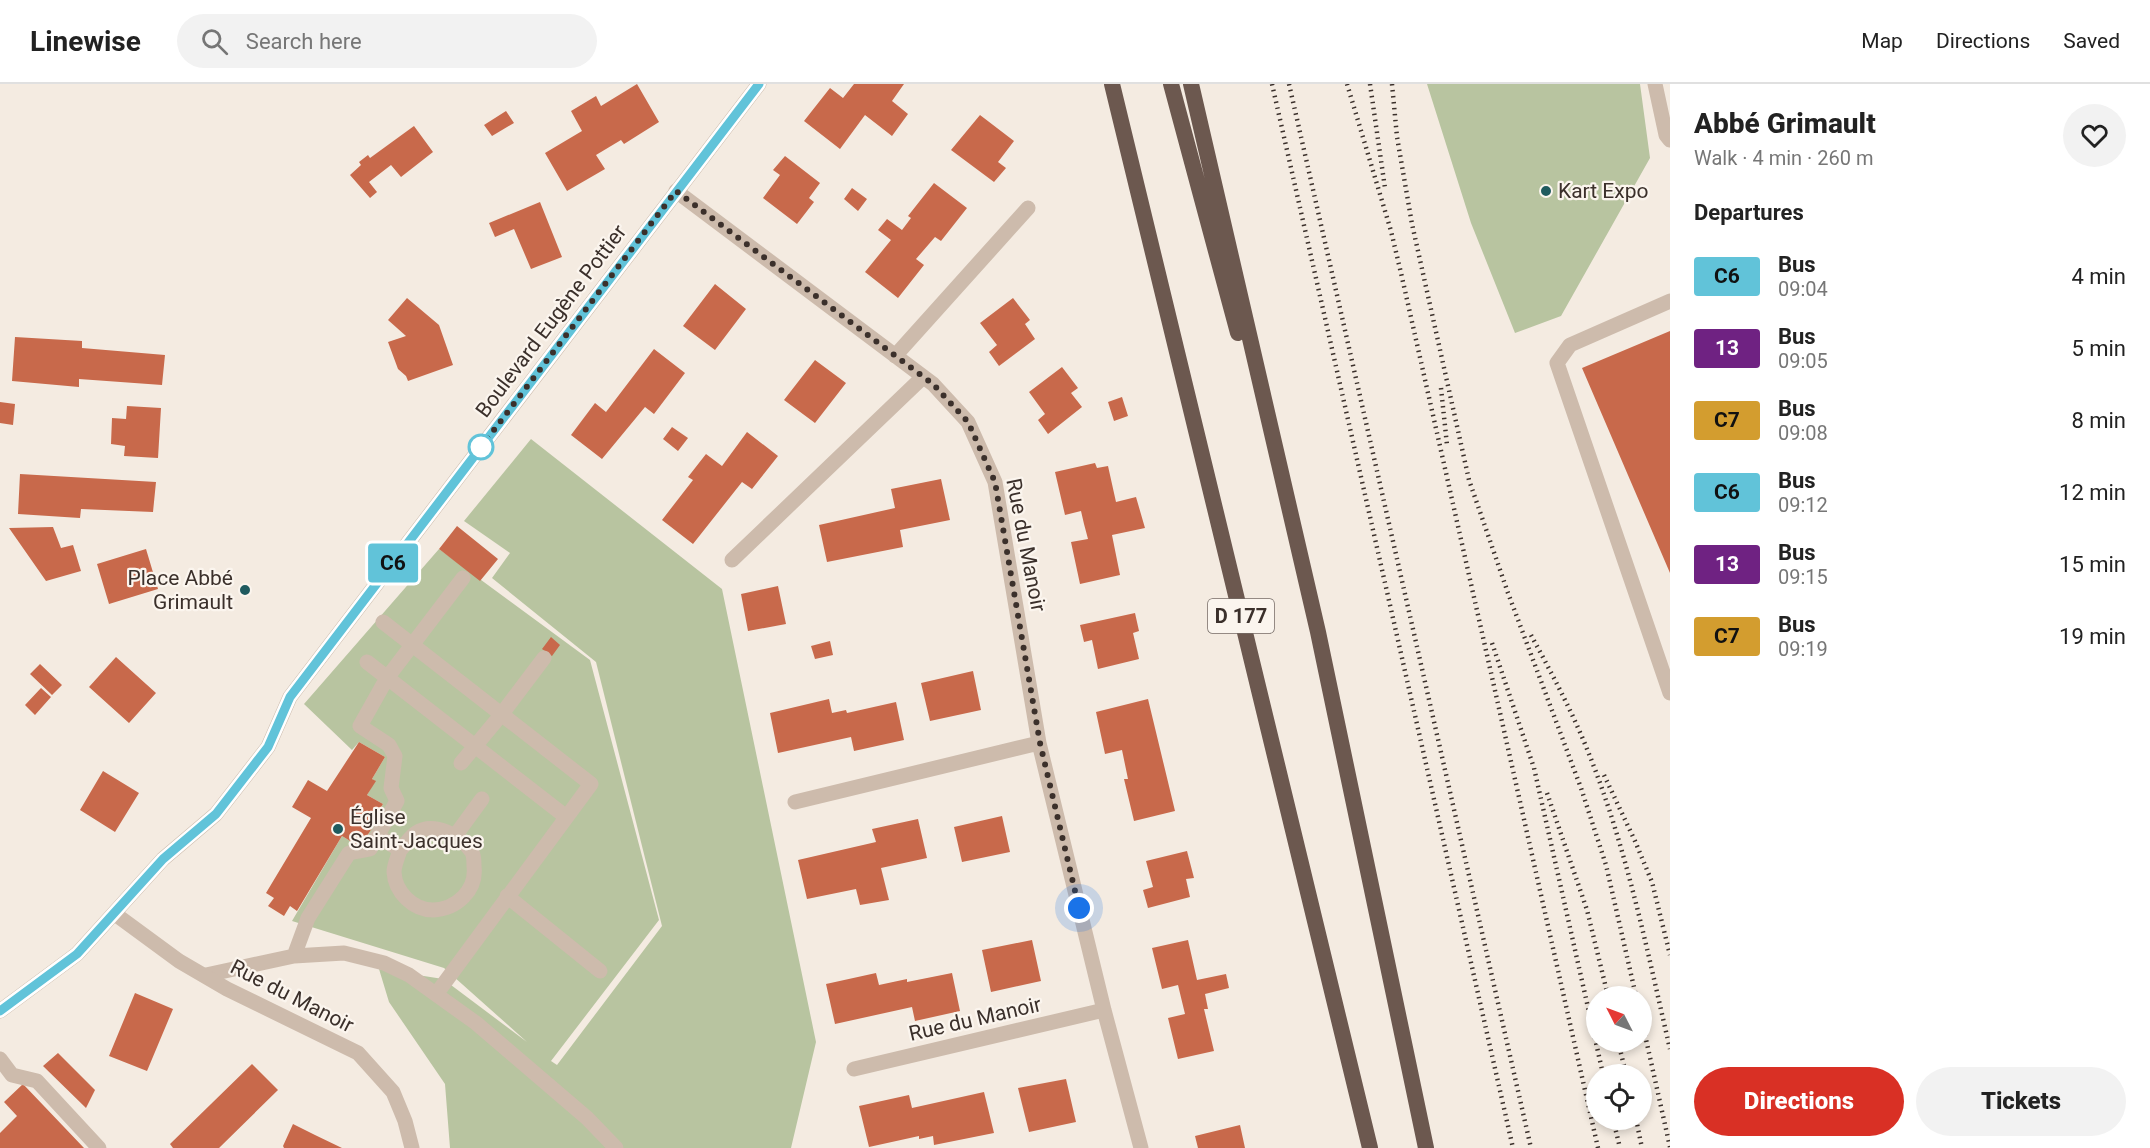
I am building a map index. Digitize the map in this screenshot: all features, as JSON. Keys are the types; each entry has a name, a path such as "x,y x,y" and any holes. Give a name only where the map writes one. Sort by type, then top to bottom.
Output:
{"highway":[{"name":"D 177","path":"1112,84 1370,1148"},
{"path":"1171,84 1318,632"},
{"path":"1191,84 1318,632 1426,1148"}],"street":[{"name":"Boulevard Eugène Pottier","path":"0,1011 77,954 163,859 216,814 268,747 290,697 759,84"},
{"path":"1655,84 1666,135 1670,140"},
{"name":"Rue du Manoir","path":"676,191 933,384 968,422 995,482 1040,743 1104,1010 1141,1148"},
{"path":"895,356 1029,208"},
{"path":"1670,301 1570,345 1557,363 1670,693"},
{"path":"732,560 922,376"},
{"path":"294,956 308,918 349,853 370,849 397,801 391,788 395,756 389,745 360,726 387,678 463,578"},
{"path":"382,622 591,784 565,816 437,993"},
{"path":"461,763 544,658"},
{"path":"367,662 565,816"},
{"path":"795,802 1040,743"},
{"path":"455,836 482,799"},
{"path":"436,829 455,836 473,854 475,874 470,891 454,905 432,910 410,904 398,887 394,871 400,850 417,832 436,829"},
{"path":"378,836 400,850"},
{"path":"507,896 600,971"},
{"name":"Rue du Manoir","path":"115,914 179,961 227,988 358,1053 393,1092 405,1121 412,1148"},
{"path":"206,975 294,956 344,953 384,963 409,975 437,993 476,1023 587,1118 616,1148"},
{"name":"Rue du Manoir","path":"854,1069 1104,1010"},
{"path":"0,1059 12,1075 37,1081 99,1148"}],"green space":[{"name":"Kart Expo","path":"1427,84 1640,84 1650,158 1561,316 1515,333 1471,223"},
{"path":"531,439 722,589 816,1042 791,1148 450,1148 445,1084 389,1002 379,969 443,979 527,1042 444,968 292,921 342,836 360,847 376,822 373,820 383,804 367,795 375,781 372,779 385,757 359,742 352,750 304,704 439,549 590,660 659,920 551,1061 557,1065 662,926 596,662 492,578 510,553 464,521"}],"building":[{"path":"637,84 659,122 624,144 621,140 596,155 605,169 567,191 545,153 582,131 571,111 596,96 601,106"},
{"path":"854,84 904,84 892,101 908,114 892,136 865,115 840,149 804,121 830,88 843,98"},
{"path":"506,111 514,123 492,136 484,125"},
{"path":"980,115 1014,141 998,162 1006,168 994,182 951,150"},
{"path":"414,126 433,152 401,177 391,165 369,182 377,192 370,198 350,175 361,165 359,162 368,155 370,158"},
{"path":"785,156 820,183 809,198 814,202 797,224 763,198 780,175 773,170"},
{"path":"934,183 967,208 941,241 935,237 916,259 924,265 898,298 865,272 891,240 878,230 887,219 902,230 911,218 908,216"},
{"path":"852,188 867,199 858,211 844,199"},
{"path":"540,202 562,257 531,269 514,229 495,237 489,223"},
{"path":"715,284 746,309 715,350 683,326"},
{"path":"407,298 439,325 453,365 408,381 398,369 388,342 406,336 388,320"},
{"path":"1013,298 1030,320 1025,324 1035,339 999,366 989,352 997,345 980,323"},
{"path":"1670,331 1670,573 1582,368"},
{"path":"15,337 82,341 82,348 165,355 162,385 79,379 79,387 12,381"},
{"path":"654,349 685,373 654,414 645,407 602,459 571,435 595,403 606,412"},
{"path":"815,360 846,383 815,423 784,400"},
{"path":"1062,367 1078,388 1071,393 1082,407 1048,434 1038,420 1045,414 1029,392"},
{"path":"1122,397 1128,416 1114,421 1108,402"},
{"path":"0,402 15,404 13,425 0,423"},
{"path":"127,406 161,408 158,458 124,456 125,446 111,444 112,418 126,419"},
{"path":"672,427 688,438 678,451 663,439"},
{"path":"747,432 778,456 752,489 742,482 693,544 662,520 693,480 688,477 706,454 722,466"},
{"path":"1095,463 1097,468 1108,466 1116,502 1136,497 1145,528 1112,535 1120,575 1080,584 1071,542 1088,539 1081,511 1065,515 1055,472"},
{"path":"20,474 156,482 153,512 81,509 80,518 18,514"},
{"path":"941,479 950,520 900,530 903,547 827,562 819,525 895,508 891,489"},
{"path":"457,526 498,559 480,581 439,549"},
{"path":"53,527 61,548 73,545 81,571 46,581 9,528"},
{"path":"146,549 158,589 109,604 97,564"},
{"path":"778,586 786,624 748,631 741,594"},
{"path":"1135,613 1139,631 1133,633 1139,659 1098,669 1092,640 1084,642 1080,625"},
{"path":"551,637 560,645 552,656 542,649"},
{"path":"830,641 833,655 815,659 811,646"},
{"path":"116,657 156,693 129,723 89,687"},
{"path":"40,664 62,685 52,695 30,674"},
{"path":"973,671 981,710 930,721 921,683"},
{"path":"41,688 51,697 35,715 25,705"},
{"path":"829,699 832,713 846,710 847,713 896,702 904,740 854,751 851,737 778,753 770,713"},
{"path":"1148,699 1175,811 1134,821 1124,779 1128,779 1122,750 1105,754 1096,712"},
{"name":"Église Saint-Jacques","path":"359,742 385,757 372,779 376,781 367,795 383,804 373,820 376,822 360,847 342,836 297,911 290,906 284,916 268,906 274,898 266,893 311,818 292,807 308,780 327,791"},
{"path":"103,771 139,793 115,832 80,810"},
{"path":"1002,816 1010,852 962,862 954,827"},
{"path":"918,819 927,858 881,868 889,900 860,905 856,889 807,899 798,860 876,842 872,829"},
{"path":"1187,851 1194,878 1186,879 1190,897 1148,908 1143,890 1153,887 1146,861"},
{"path":"1032,940 1041,981 991,992 982,950"},
{"path":"1188,940 1197,980 1226,974 1229,988 1205,994 1208,1009 1204,1009 1214,1051 1178,1059 1168,1018 1185,1014 1178,985 1162,989 1152,948"},
{"path":"876,973 879,985 952,973 960,1011 915,1021 912,1007 835,1024 826,984"},
{"path":"135,993 173,1009 147,1071 109,1056"},
{"path":"58,1053 95,1090 86,1108 43,1066"},
{"path":"252,1064 278,1090 219,1148 173,1148 170,1144"},
{"path":"1066,1079 1076,1122 1029,1132 1018,1088"},
{"path":"23,1084 84,1148 0,1148 0,1133 17,1116 4,1102"},
{"path":"984,1092 994,1133 934,1145 933,1136 919,1139 919,1136 869,1147 859,1106 909,1095 912,1108"},
{"path":"293,1124 342,1148 284,1148"},
{"path":"1240,1125 1245,1148 1198,1148 1195,1136"}],"railway":[{"path":"1272,84 1513,1148"},
{"path":"1289,84 1531,1148"},
{"path":"1347,84 1391,231 1401,273 1598,1148"},
{"path":"1370,84 1385,188"},
{"path":"1392,84 1397,137 1412,224 1469,480 1508,593 1581,788 1606,865 1634,986"},
{"path":"1441,388 1447,445"},
{"path":"1531,635 1576,724 1602,790 1635,900 1670,1049"},
{"path":"1492,643 1534,768 1601,1064"},
{"path":"1604,775 1652,882 1670,955"},
{"path":"1547,793 1587,910 1606,986"},
{"path":"1621,1052 1624,1064"},
{"path":"1649,1052 1670,1147"},
{"path":"1616,1130 1620,1148"},
{"path":"1638,1130 1642,1148"}],"bus line":[{"name":"C6","path":"0,1011 77,954 163,859 216,814 268,747 290,697 759,84"}],"place":[{"name":"Kart Expo","path":"1546,191"},
{"name":"Place Abbé Grimault","path":"245,590"},
{"name":"Église Saint-Jacques","path":"338,829"}],"route":[{"path":"481,447 676,191 933,384 968,422 995,482 1040,743 1079,908"}]}
